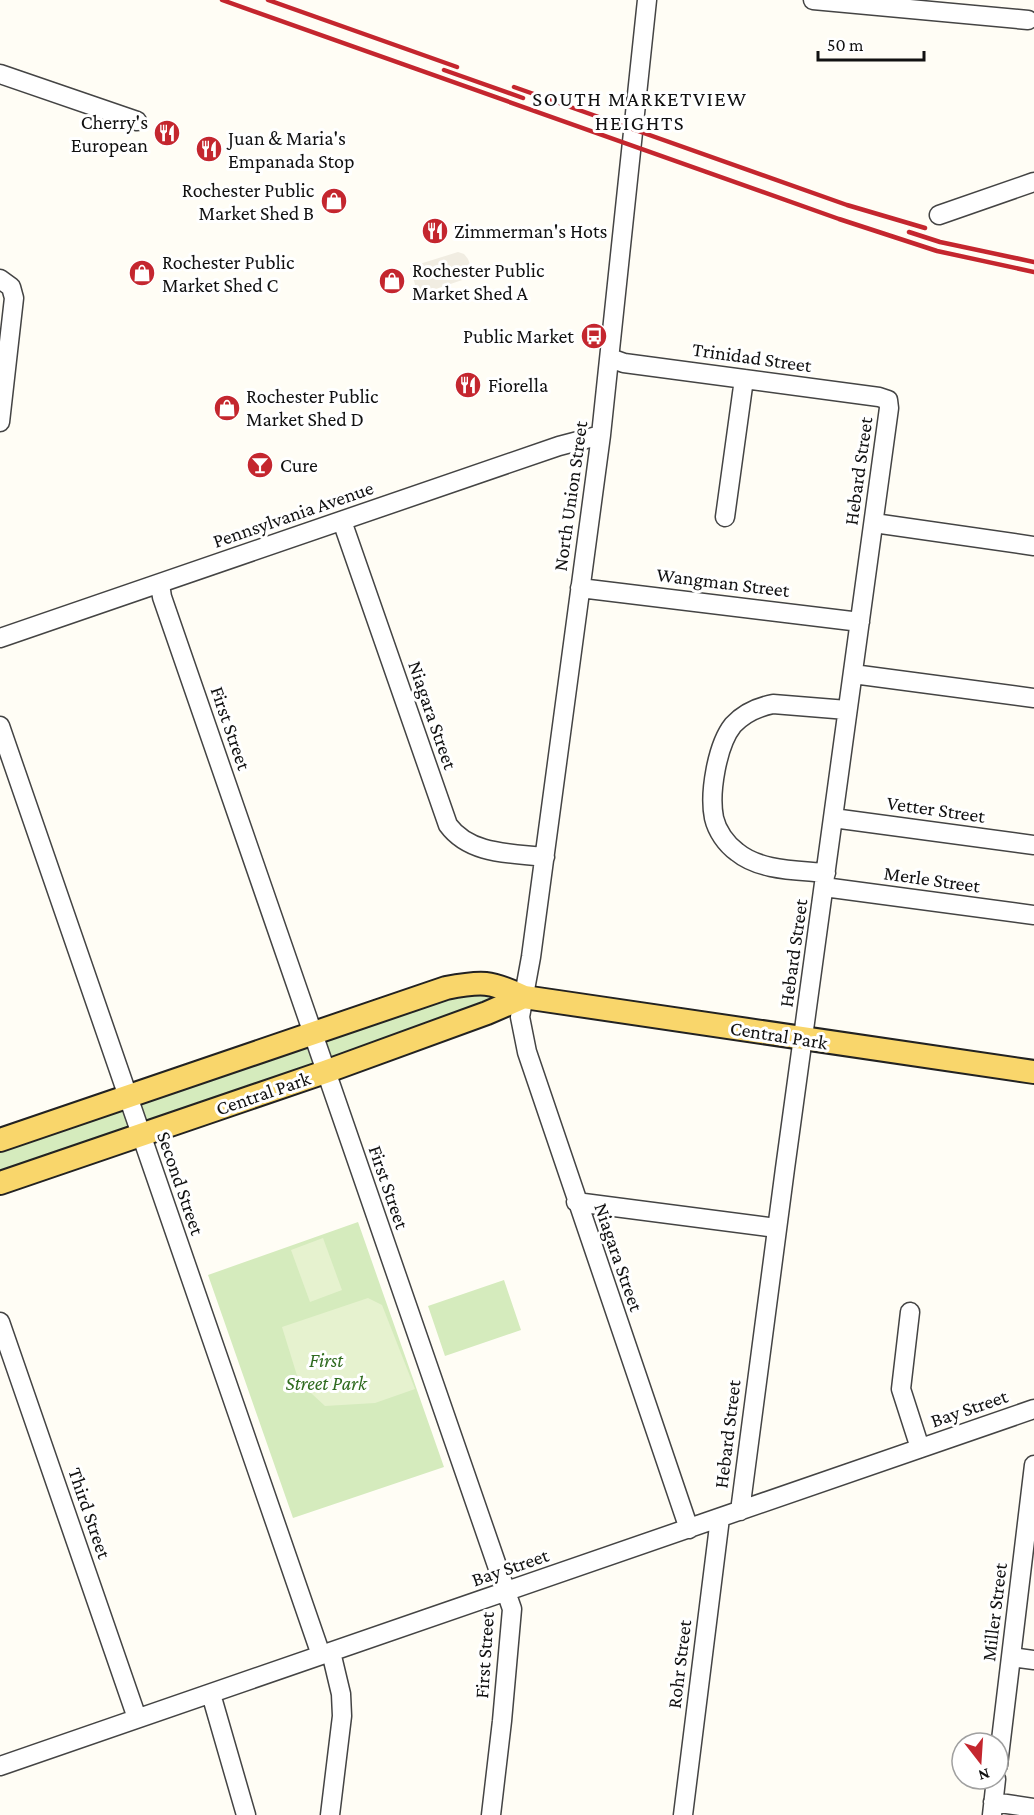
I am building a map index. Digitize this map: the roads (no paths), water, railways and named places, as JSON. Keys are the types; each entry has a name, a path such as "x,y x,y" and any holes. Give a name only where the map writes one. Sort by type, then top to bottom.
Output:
{"main road":[{"name":"Central Park","path":"0,1140 446,988 476,983 500,986 524,997 804,1040 1034,1072"},
{"name":"Central Park","path":"0,1183 325,1071 487,1013 524,997"}],"street":[{"name":"North Union Street","path":"524,997 601,435 647,0"},
{"path":"813,0 1028,20"},
{"path":"0,74 137,122"},
{"path":"939,215 1034,182"},
{"path":"0,279 11,287 14,298 0,422"},
{"name":"Trinidad Street","path":"610,358 624,363 888,400"},
{"path":"725,517 744,379"},
{"name":"Hebard Street","path":"740,1511 776,1228 804,1040 889,408 888,400"},
{"name":"Pennsylvania Avenue","path":"0,638 559,446 601,435"},
{"name":"Niagara Street","path":"342,521 448,825 463,841 472,846 544,857"},
{"path":"873,523 1034,546"},
{"name":"First Street","path":"160,584 162,597 312,1034 512,1609 491,1815"},
{"name":"Wangman Street","path":"580,588 860,622"},
{"path":"853,674 1034,698"},
{"name":"Merle Street","path":"847,710 773,704 762,706 742,716 728,732 722,742 712,798 714,817 722,836 729,845 745,858 825,880 1034,915"},
{"name":"Second Street","path":"0,726 141,1134 341,1695 342,1716 330,1815"},
{"name":"Vetter Street","path":"833,818 1034,845"},
{"name":"Niagara Street","path":"524,997 520,1017 522,1034 576,1202 689,1529"},
{"path":"576,1202 776,1228"},
{"path":"910,1312 901,1389 920,1449"},
{"name":"Third Street","path":"0,1322 137,1718"},
{"name":"Bay Street","path":"0,1766 1034,1409"},
{"name":"Miller Street","path":"1002,1731 1034,1465"},
{"name":"Rohr Street","path":"683,1815 720,1518"},
{"path":"1011,1657 1034,1660"},
{"path":"211,1694 246,1815"},
{"path":"995,1791 993,1809 1034,1809"}],"railway":[{"path":"222,0 839,219 937,251 1034,272"},
{"path":"268,0 457,67"},
{"path":"444,70 523,98"},
{"path":"514,87 847,205 925,228"},
{"path":"909,232 940,242 1034,262"}],"place":[{"name":"Cherry's European","path":"167,133"},
{"name":"Juan & Maria's Empanada Stop","path":"209,149"},
{"name":"Rochester Public Market Shed B","path":"334,201"},
{"name":"Zimmerman's Hots","path":"435,231"},
{"name":"Rochester Public Market Shed C","path":"142,273"},
{"name":"Rochester Public Market Shed A","path":"392,281"},
{"name":"Public Market","path":"594,336"},
{"name":"Fiorella","path":"468,385"},
{"name":"Rochester Public Market Shed D","path":"227,408"},
{"name":"Cure","path":"260,465"}],"district":[{"name":"SOUTH MARKETVIEW HEIGHTS","path":"640,111"}],"park label":[{"name":"First Street Park","path":"326,1372"}]}
